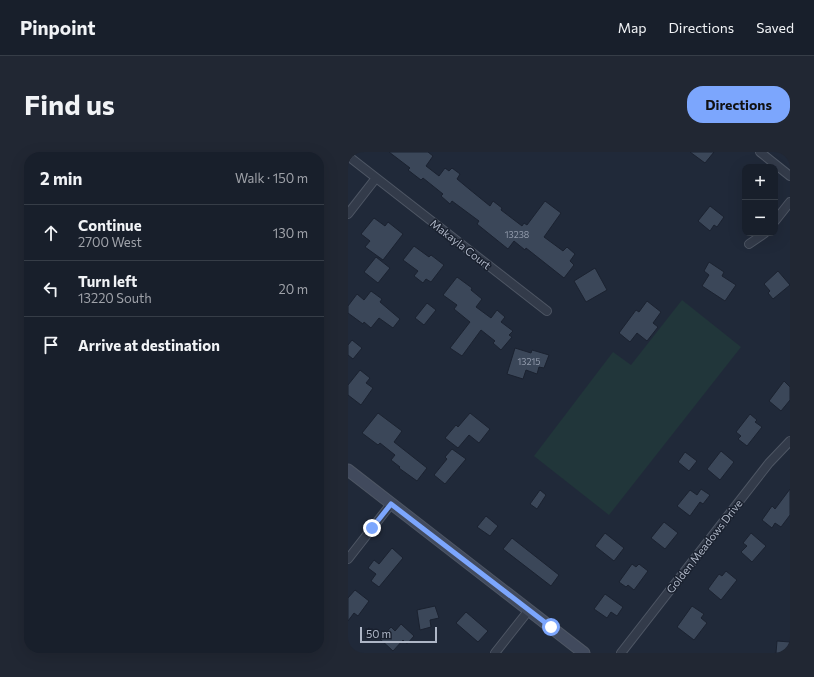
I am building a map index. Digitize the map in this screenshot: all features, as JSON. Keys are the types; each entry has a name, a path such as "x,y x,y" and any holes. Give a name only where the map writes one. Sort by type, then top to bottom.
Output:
{"main road":[{"path":"348,470 584,653"}],"street":[{"path":"760,152 790,176"},
{"name":"Makayla Court","path":"348,156 547,311"},
{"path":"348,214 376,178"},
{"path":"778,217 790,202"},
{"path":"749,244 760,236"},
{"name":"Golden Meadows Drive","path":"621,653 769,463 790,441"},
{"path":"348,559 391,504"},
{"path":"496,653 529,610"}],"green space":[{"path":"682,300 741,347 609,515 534,456 613,352 631,365"}],"building":[{"path":"389,152 428,152 433,156 426,166 439,176 445,168 449,171 452,168 460,174 457,179 469,189 490,206 493,201 502,208 501,210 522,226 524,223 527,225 545,201 561,213 544,237 563,251 567,247 575,254 570,261 574,265 564,278 526,248 525,250 514,241 508,249 477,224 479,221 452,201 450,204 441,196 443,194 423,178 421,180 408,170 410,168"},
{"path":"690,152 714,152 705,163"},
{"path":"710,206 724,217 717,227 714,225 710,231 698,221"},
{"path":"374,218 385,226 388,222 403,234 383,260 365,247 370,241 361,234"},
{"path":"414,246 429,257 431,255 444,265 431,282 426,279 423,283 414,276 418,271 403,260"},
{"path":"376,257 390,268 378,283 364,272"},
{"path":"709,262 724,272 722,276 736,285 725,301 702,286 709,275 704,271"},
{"path":"595,268 607,290 586,302 574,281"},
{"path":"778,271 790,285 773,299 768,293 770,291 764,284"},
{"path":"457,277 472,288 471,290 482,299 476,307 491,318 497,310 505,317 501,322 513,331 509,335 512,337 501,350 493,343 495,341 481,330 462,356 450,348 470,322 454,309 457,305 443,295"},
{"path":"371,291 382,299 380,302 400,319 393,328 379,318 371,328 364,322 363,324 348,313 348,306 357,294 364,300"},
{"path":"647,301 661,312 653,323 658,327 647,341 637,333 630,342 619,333 636,310 639,312"},
{"path":"427,303 436,310 424,325 415,318"},
{"path":"352,340 362,348 353,359 348,355 348,345"},
{"path":"515,348 531,353 532,350 549,355 544,368 539,367 537,374 526,370 523,379 507,374"},
{"path":"360,370 370,378 366,383 373,388 361,405 348,395 348,385"},
{"path":"784,381 790,387 790,400 781,411 769,401"},
{"path":"378,413 402,431 394,442 427,468 417,481 391,460 395,455 380,443 378,445 362,433"},
{"path":"470,413 490,429 479,443 469,435 458,448 445,438 456,425 458,427"},
{"path":"750,414 757,420 755,422 762,427 747,446 738,439 741,436 736,432"},
{"path":"452,449 466,459 445,484 434,475 447,459 445,457"},
{"path":"721,451 734,462 720,480 707,469"},
{"path":"685,452 697,461 689,471 678,462"},
{"path":"701,489 710,495 703,504 700,502 690,516 677,506 690,490 697,495"},
{"path":"790,489 790,515 781,527 775,523 772,528 762,520 772,506 775,509"},
{"path":"540,490 546,495 537,509 530,504"},
{"path":"486,516 498,526 490,536 477,527"},
{"path":"664,522 678,533 665,549 651,538"},
{"path":"605,533 624,548 614,561 595,546"},
{"path":"751,533 766,546 752,562 741,552 747,546 743,543"},
{"path":"512,538 559,575 551,586 503,549"},
{"path":"392,548 403,558 379,587 371,581 376,574 368,568 374,560 379,564"},
{"path":"632,564 636,567 639,564 648,571 634,590 628,585 626,587 619,582"},
{"path":"726,571 737,580 721,600 708,589 719,574 722,576"},
{"path":"355,590 369,601 358,616 354,613 348,621 348,598"},
{"path":"605,594 623,607 617,616 611,612 607,618 594,609"},
{"path":"435,606 439,618 430,620 431,627 420,630 417,610"},
{"path":"692,606 704,614 701,618 707,623 694,640 677,627"},
{"path":"466,612 488,631 478,642 456,623"},
{"path":"401,624 414,636 407,644 403,640 393,651 380,639 391,627 395,631"},
{"path":"777,641 790,642 790,653 776,653"}],"route":[{"path":"372,528 391,504 551,627"}]}
